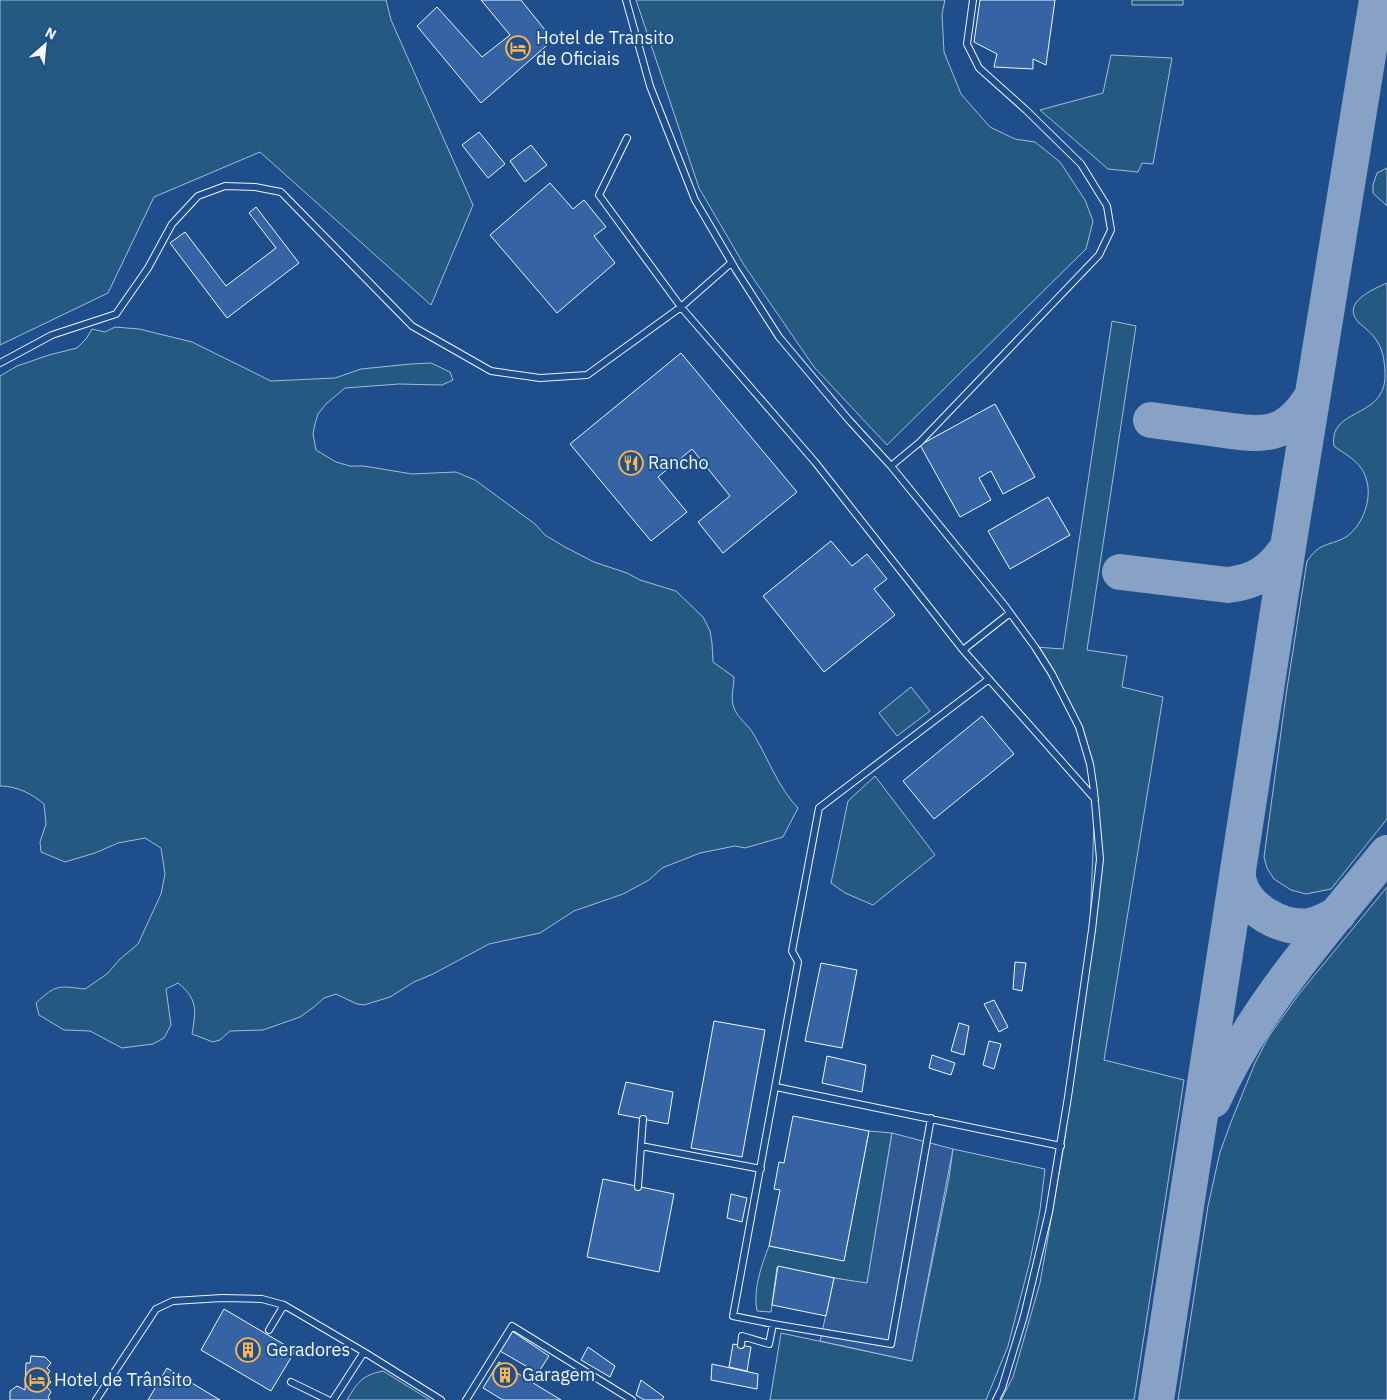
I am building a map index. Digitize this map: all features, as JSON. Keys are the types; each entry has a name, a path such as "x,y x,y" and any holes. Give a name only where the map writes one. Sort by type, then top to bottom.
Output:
{"lane":[{"path":"626,0 650,86 695,200 732,263 779,337 848,419 891,466 1010,613 1052,674 1079,727 1090,764 1100,859 1092,930 1049,1212 1024,1316 1002,1388 996,1400"},
{"path":"891,466 920,442 1099,255 1111,230 1108,206 1081,164 1026,110 979,68 967,44 973,0"},
{"path":"627,138 599,195 681,306 815,462 963,650 1095,799"},
{"path":"0,363 52,335 116,314 148,268 172,224 198,196 225,186 255,187 281,192 412,326 491,371 540,378 587,375 681,306 732,263"},
{"path":"963,650 1010,613"},
{"path":"931,1118 891,1344 734,1316 798,962 792,951 820,808 989,679"},
{"path":"776,1087 1060,1146"},
{"path":"638,1187 643,1119"},
{"path":"641,1146 762,1169"},
{"path":"96,1400 156,1308 173,1301 222,1298 262,1299 284,1305 441,1400"},
{"path":"270,1330 284,1305"},
{"path":"741,1345 742,1336 769,1344 773,1324"},
{"path":"466,1400 512,1326 632,1400"},
{"path":"333,1400 364,1352"},
{"path":"291,1382 328,1400"}],"shaded area":[{"path":"0,0 386,0 391,20 473,205 431,305 260,152 154,197 108,293 0,345"},
{"path":"636,0 945,0 942,14 944,52 961,94 990,127 1015,139 1035,142 1060,162 1085,200 1093,221 1086,249 887,445 814,367 744,265 699,188"},
{"path":"1132,0 1183,0 1183,5 1132,5"},
{"path":"1111,55 1172,58 1153,164 1142,163 1138,172 1108,169 1040,110 1103,93"},
{"path":"1387,168 1387,206 1373,193 1373,185 1377,173"},
{"path":"1387,283 1387,819 1331,889 1306,894 1291,890 1274,879 1267,868 1264,857 1286,695 1307,561 1319,548 1343,539 1353,531 1367,505 1368,486 1361,468 1352,458 1334,446 1334,434 1339,425 1375,401 1382,391 1385,378 1384,359 1379,345 1373,336 1358,322 1354,315 1354,308 1356,302 1361,297"},
{"path":"1112,321 1136,326 1087,650 1127,656 1122,687 1163,697 1104,1060 1184,1080 1134,1400 1001,1400 1013,1377 1040,1283 1064,1145 1089,949 1095,799 1079,727 1035,647 1063,649"},
{"path":"115,327 139,329 192,342 271,381 335,378 361,369 411,364 431,363 450,372 453,380 442,385 399,384 345,388 326,404 318,414 313,434 316,450 336,462 350,466 364,466 412,474 456,472 475,480 535,524 545,535 565,547 594,562 627,573 640,580 676,591 703,617 710,631 713,662 734,677 732,700 734,708 752,731 779,782 798,808 783,837 745,848 735,846 700,853 662,868 649,880 623,894 574,911 540,933 489,944 414,982 390,997 364,1005 357,1004 336,994 324,998 300,1017 263,1030 230,1031 220,1040 213,1042 192,1034 194,1006 189,994 178,983 166,989 171,1025 164,1038 153,1044 122,1048 90,1031 64,1030 39,1015 36,1003 48,992 63,987 85,989 107,974 120,959 138,944 161,894 165,874 161,848 145,838 118,843 95,853 65,862 41,852 40,842 46,824 44,804 24,791 0,786 0,376 17,366 77,348 92,329 105,332"},
{"path":"911,687 930,711 897,736 879,713"},
{"path":"875,776 935,855 873,905 845,893 831,883 848,801"},
{"path":"1387,887 1387,1400 1178,1400 1208,1206 1220,1152 1255,1063 1269,1036 1299,994"},
{"path":"869,1131 892,1133 867,1284 777,1267 771,1312 757,1311 757,1286 769,1246 844,1260"},
{"path":"892,1133 953,1149 912,1361 820,1341 834,1278 867,1283"},
{"path":"953,1149 1045,1169 1040,1210 1030,1261 1008,1346 986,1400 770,1400 781,1333 912,1361 949,1178"},
{"path":"383,1371 430,1400 347,1400 365,1377"}],"building":[{"name":"Hotel de Transito de Oficiais","path":"481,0 521,0 553,40 481,103 417,26 437,7 482,57 510,35"},
{"path":"980,0 1055,0 1046,65 1033,59 1033,69 994,67 997,54 974,42"},
{"path":"479,132 505,164 488,178 462,145"},
{"path":"531,145 547,165 525,182 510,161"},
{"path":"550,183 573,209 584,200 606,227 594,236 615,263 557,313 490,235"},
{"path":"256,207 299,263 227,318 170,243 185,232 226,286 276,248 249,213"},
{"name":"Rancho","path":"681,353 797,492 723,553 698,522 730,496 692,449 658,477 687,512 651,541 570,444"},
{"path":"995,404 1035,477 1003,494 991,471 979,478 991,500 960,517 920,445"},
{"path":"1048,497 1070,535 1010,569 988,531"},
{"path":"831,541 852,566 867,554 887,579 874,589 895,615 824,672 763,596"},
{"path":"982,716 1014,754 934,819 903,781"},
{"path":"1015,962 1026,963 1022,991 1013,989"},
{"path":"821,963 857,970 842,1048 805,1041"},
{"path":"994,1000 1008,1027 999,1032 984,1004"},
{"path":"714,1021 765,1030 742,1157 691,1148"},
{"path":"959,1023 969,1026 964,1055 951,1051"},
{"path":"989,1041 1001,1044 994,1069 983,1065"},
{"path":"932,1055 955,1063 951,1075 929,1068"},
{"path":"827,1056 866,1065 862,1092 822,1083"},
{"path":"626,1082 673,1092 668,1124 618,1114"},
{"path":"793,1116 869,1131 844,1261 769,1246 780,1190 774,1189 779,1162 784,1163"},
{"path":"603,1179 674,1194 659,1272 587,1257"},
{"path":"731,1194 747,1198 742,1222 727,1218"},
{"path":"778,1266 834,1278 826,1316 772,1305"},
{"name":"Geradores","path":"224,1309 295,1351 271,1391 201,1350"},
{"path":"512,1331 549,1356 538,1373 500,1351"},
{"path":"733,1344 751,1347 747,1371 729,1367"},
{"path":"588,1347 615,1366 610,1377 581,1360"},
{"name":"Hotel de Trânsito","path":"31,1356 45,1357 51,1363 47,1368 50,1371 46,1377 51,1382 47,1387 51,1392 48,1397 50,1400 10,1400 10,1391 17,1386 25,1390 26,1363 30,1363"},
{"name":"Garagem","path":"499,1362 561,1400 503,1400 483,1388"},
{"path":"712,1364 758,1374 757,1389 711,1380"},
{"path":"167,1368 220,1400 148,1400"},
{"path":"641,1380 664,1397 662,1400 644,1400 636,1395"}],"taxiway":[{"path":"1156,1400 1288,547 1377,0"},
{"path":"1151,420 1247,433 1271,432 1292,421 1311,398"},
{"path":"1120,572 1228,585 1247,581 1262,574 1276,563 1288,547"},
{"path":"1213,1100 1230,1066 1269,1002 1315,941 1387,853"},
{"path":"1238,871 1239,882 1249,901 1267,916 1278,921 1289,925 1310,926 1321,923 1338,914"}],"place":[{"name":"Hotel de Transito de Oficiais","path":"518,48"},
{"name":"Rancho","path":"631,463"},
{"name":"Geradores","path":"248,1350"},
{"name":"Garagem","path":"505,1375"},
{"name":"Hotel de Trânsito","path":"37,1380"}]}
